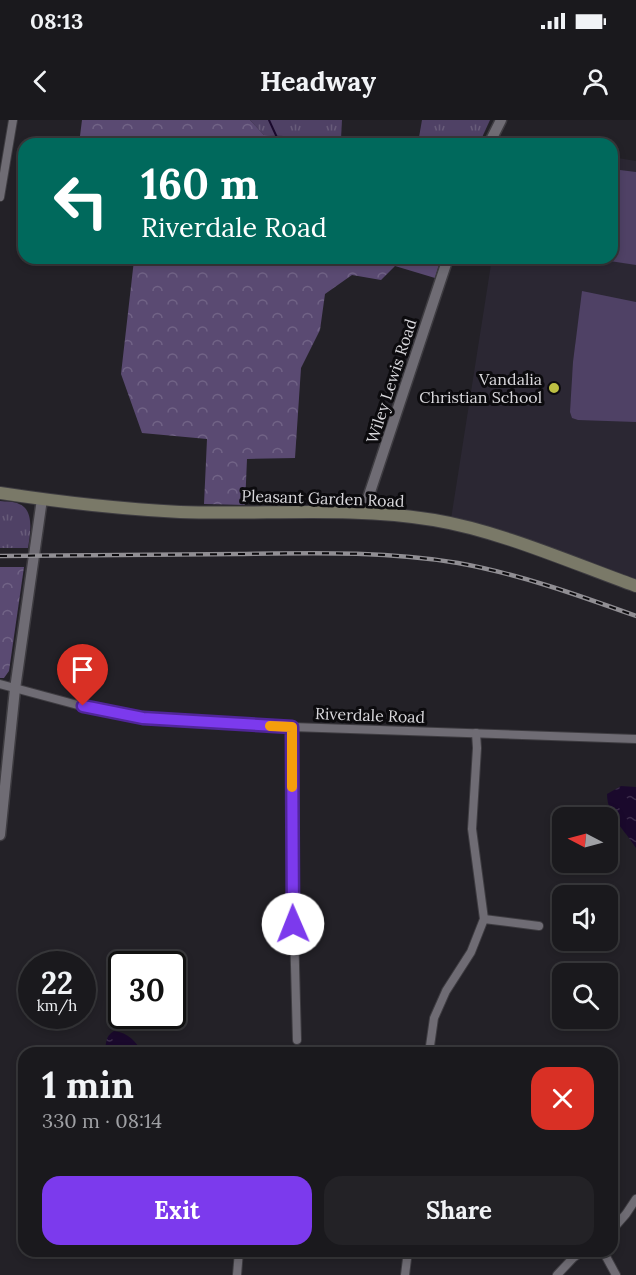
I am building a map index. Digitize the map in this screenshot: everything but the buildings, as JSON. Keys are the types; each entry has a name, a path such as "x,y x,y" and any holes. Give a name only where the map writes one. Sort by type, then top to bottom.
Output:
{"main road":[{"name":"Pleasant Garden Road","path":"0,493 180,512 363,513 402,516 463,526 636,586"}],"street":[{"path":"0,197 13,120"},
{"path":"492,138 501,120"},
{"name":"Wiley Lewis Road","path":"363,513 446,264"},
{"path":"0,835 15,689 42,499"},
{"name":"Riverdale Road","path":"0,684 100,711 143,718 292,727 636,739"},
{"path":"292,727 292,866 297,1040"},
{"path":"430,1047 434,1018 446,991 471,952 484,919 472,829 476,733"},
{"path":"484,919 539,926"},
{"path":"618,1224 636,1199"},
{"path":"237,1275 238,1257"},
{"path":"405,1275 407,1257"},
{"path":"557,1275 574,1257"},
{"path":"606,1257 616,1275"}],"shaded area":[{"name":"Vandalia Christian School","path":"618,158 636,161 636,580 451,519 491,264 618,264"}],"green space":[{"path":"82,120 250,120 264,135 317,138 80,138"},
{"path":"250,120 342,120 341,138 264,135"},
{"path":"422,120 490,120 482,138 419,138"},
{"path":"618,170 636,172 636,265 618,262"},
{"path":"134,264 439,264 435,278 395,266 381,280 352,275 325,294 320,330 301,368 295,458 247,459 245,505 204,504 207,439 142,433 121,374"},
{"path":"582,291 636,302 636,422 572,418 570,412 573,362"},
{"path":"0,501 17,503 27,512 30,523 28,548 0,548"},
{"path":"0,567 24,567 9,671 4,678 0,678"}],"water":[{"path":"621,786 636,787 636,848 618,823 618,807 609,807 607,794"},
{"path":"114,1031 124,1034 138,1047 106,1047 107,1038"}],"waterway":[{"path":"269,120 277,138"}],"railway":[{"path":"0,556 322,553 404,556 458,563 503,573 636,616"}],"slow traffic":[{"path":"270,726 292,727 292,787"}],"place":[{"name":"Vandalia Christian School","path":"554,388"}],"route":[{"path":"83,706 143,718 292,727 293,924"}]}
